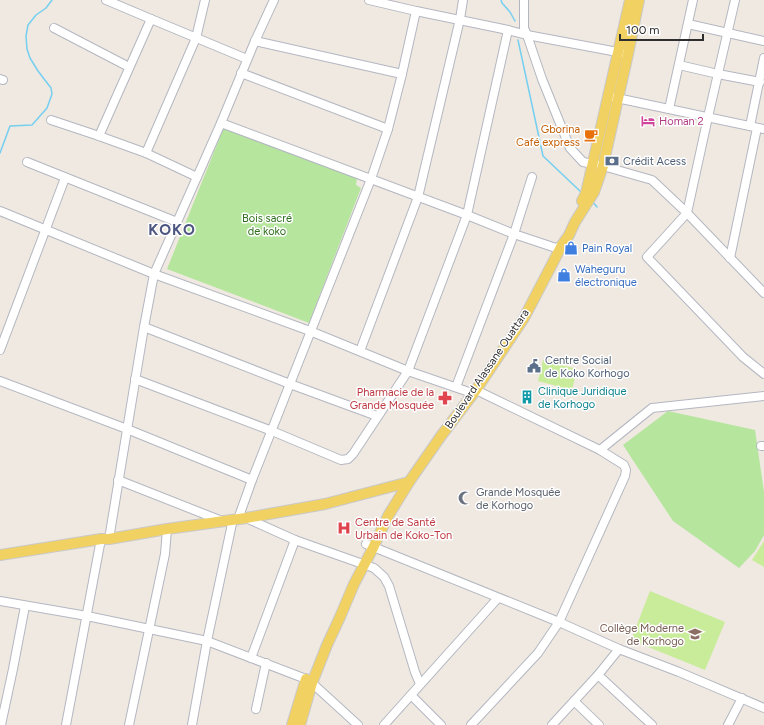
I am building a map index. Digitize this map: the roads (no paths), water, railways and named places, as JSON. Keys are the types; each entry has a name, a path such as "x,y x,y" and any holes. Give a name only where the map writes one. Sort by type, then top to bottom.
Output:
{"main road":[{"name":"Boulevard Alassane Ouattara","path":"292,725 309,681 320,646 361,563 405,483 473,391 511,332 549,259 559,246 586,200 594,192 613,97 618,52 630,0"},
{"name":"Boulevard Alassane Ouattara","path":"613,97 628,54 639,0"},
{"name":"Boulevard Alassane Ouattara","path":"586,200 586,194 598,166"},
{"path":"0,555 324,504 405,483"},
{"name":"Boulevard Alassane Ouattara","path":"300,725 309,681"}],"street":[{"path":"106,0 247,59"},
{"path":"146,154 196,38 205,0"},
{"path":"66,725 87,616 118,480 154,274 274,0"},
{"path":"369,0 527,35 628,54"},
{"path":"360,351 418,197 460,19 463,0"},
{"path":"524,0 524,28 542,79 570,148 583,162 652,180 687,213 764,293"},
{"path":"669,109 693,0"},
{"path":"735,0 687,213 647,256 743,357 764,374"},
{"path":"192,725 207,641 235,519 272,431 371,179 388,129 416,11"},
{"path":"99,136 151,19"},
{"path":"688,24 764,41"},
{"path":"54,28 129,67"},
{"path":"136,379 272,431 341,460 348,459 353,454 408,371 467,215 508,30"},
{"path":"255,41 402,74"},
{"path":"730,258 757,128 760,82 764,58"},
{"path":"678,65 760,82"},
{"path":"241,73 388,129"},
{"path":"613,97 757,128"},
{"path":"51,120 146,154 197,177"},
{"path":"221,123 514,234 559,246"},
{"path":"27,162 177,222"},
{"path":"456,387 514,234 532,177"},
{"path":"0,350 65,178"},
{"path":"0,211 154,274 310,331 408,371 473,391 600,450 624,465 626,470 625,476 559,622 538,652 471,725"},
{"path":"144,327 377,416"},
{"path":"0,381 127,429 252,480"},
{"path":"600,450 652,408 764,396"},
{"path":"118,480 374,568 384,576 389,586 420,684"},
{"path":"129,725 165,554 168,529"},
{"path":"251,658 295,540"},
{"path":"370,546 559,622 619,649 764,708"},
{"path":"384,725 498,598"},
{"path":"0,600 25,606 87,616 207,641 309,681 358,725"},
{"path":"1,725 25,606"},
{"path":"552,725 598,675 619,649"},
{"path":"256,710 266,663"},
{"path":"598,675 652,725"},
{"path":"411,695 441,725"},
{"path":"728,725 742,698"},
{"path":"574,701 599,725"}],"waterway":[{"path":"0,153 10,126 32,125 47,108 52,94 51,88 30,58 27,49 26,36 28,25 36,15 46,8 52,0"},
{"path":"501,0 515,21"},
{"path":"518,40 543,156 581,192"},
{"path":"592,201 597,207"}],"place":[{"name":"Homan 2","path":"648,121"},
{"name":"Gborina Café express","path":"591,135"},
{"name":"Crédit Acess","path":"612,161"},
{"name":"Pain Royal","path":"571,248"},
{"name":"Waheguru électronique","path":"564,275"},
{"name":"Centre Social de Koko Korhogo","path":"534,366"},
{"name":"Clinique Juridique de Korhogo","path":"527,397"},
{"name":"Pharmacie de la Grande Mosquée","path":"445,398"},
{"name":"Grande Mosquée de Korhogo","path":"465,498"},
{"name":"Centre de Santé Urbain de Koko-Ton","path":"344,528"},
{"name":"Collège Moderne de Korhogo","path":"695,634"}],"district":[{"name":"KOKO","path":"172,230"}],"park label":[{"name":"Bois sacré de koko","path":"267,224"}]}
